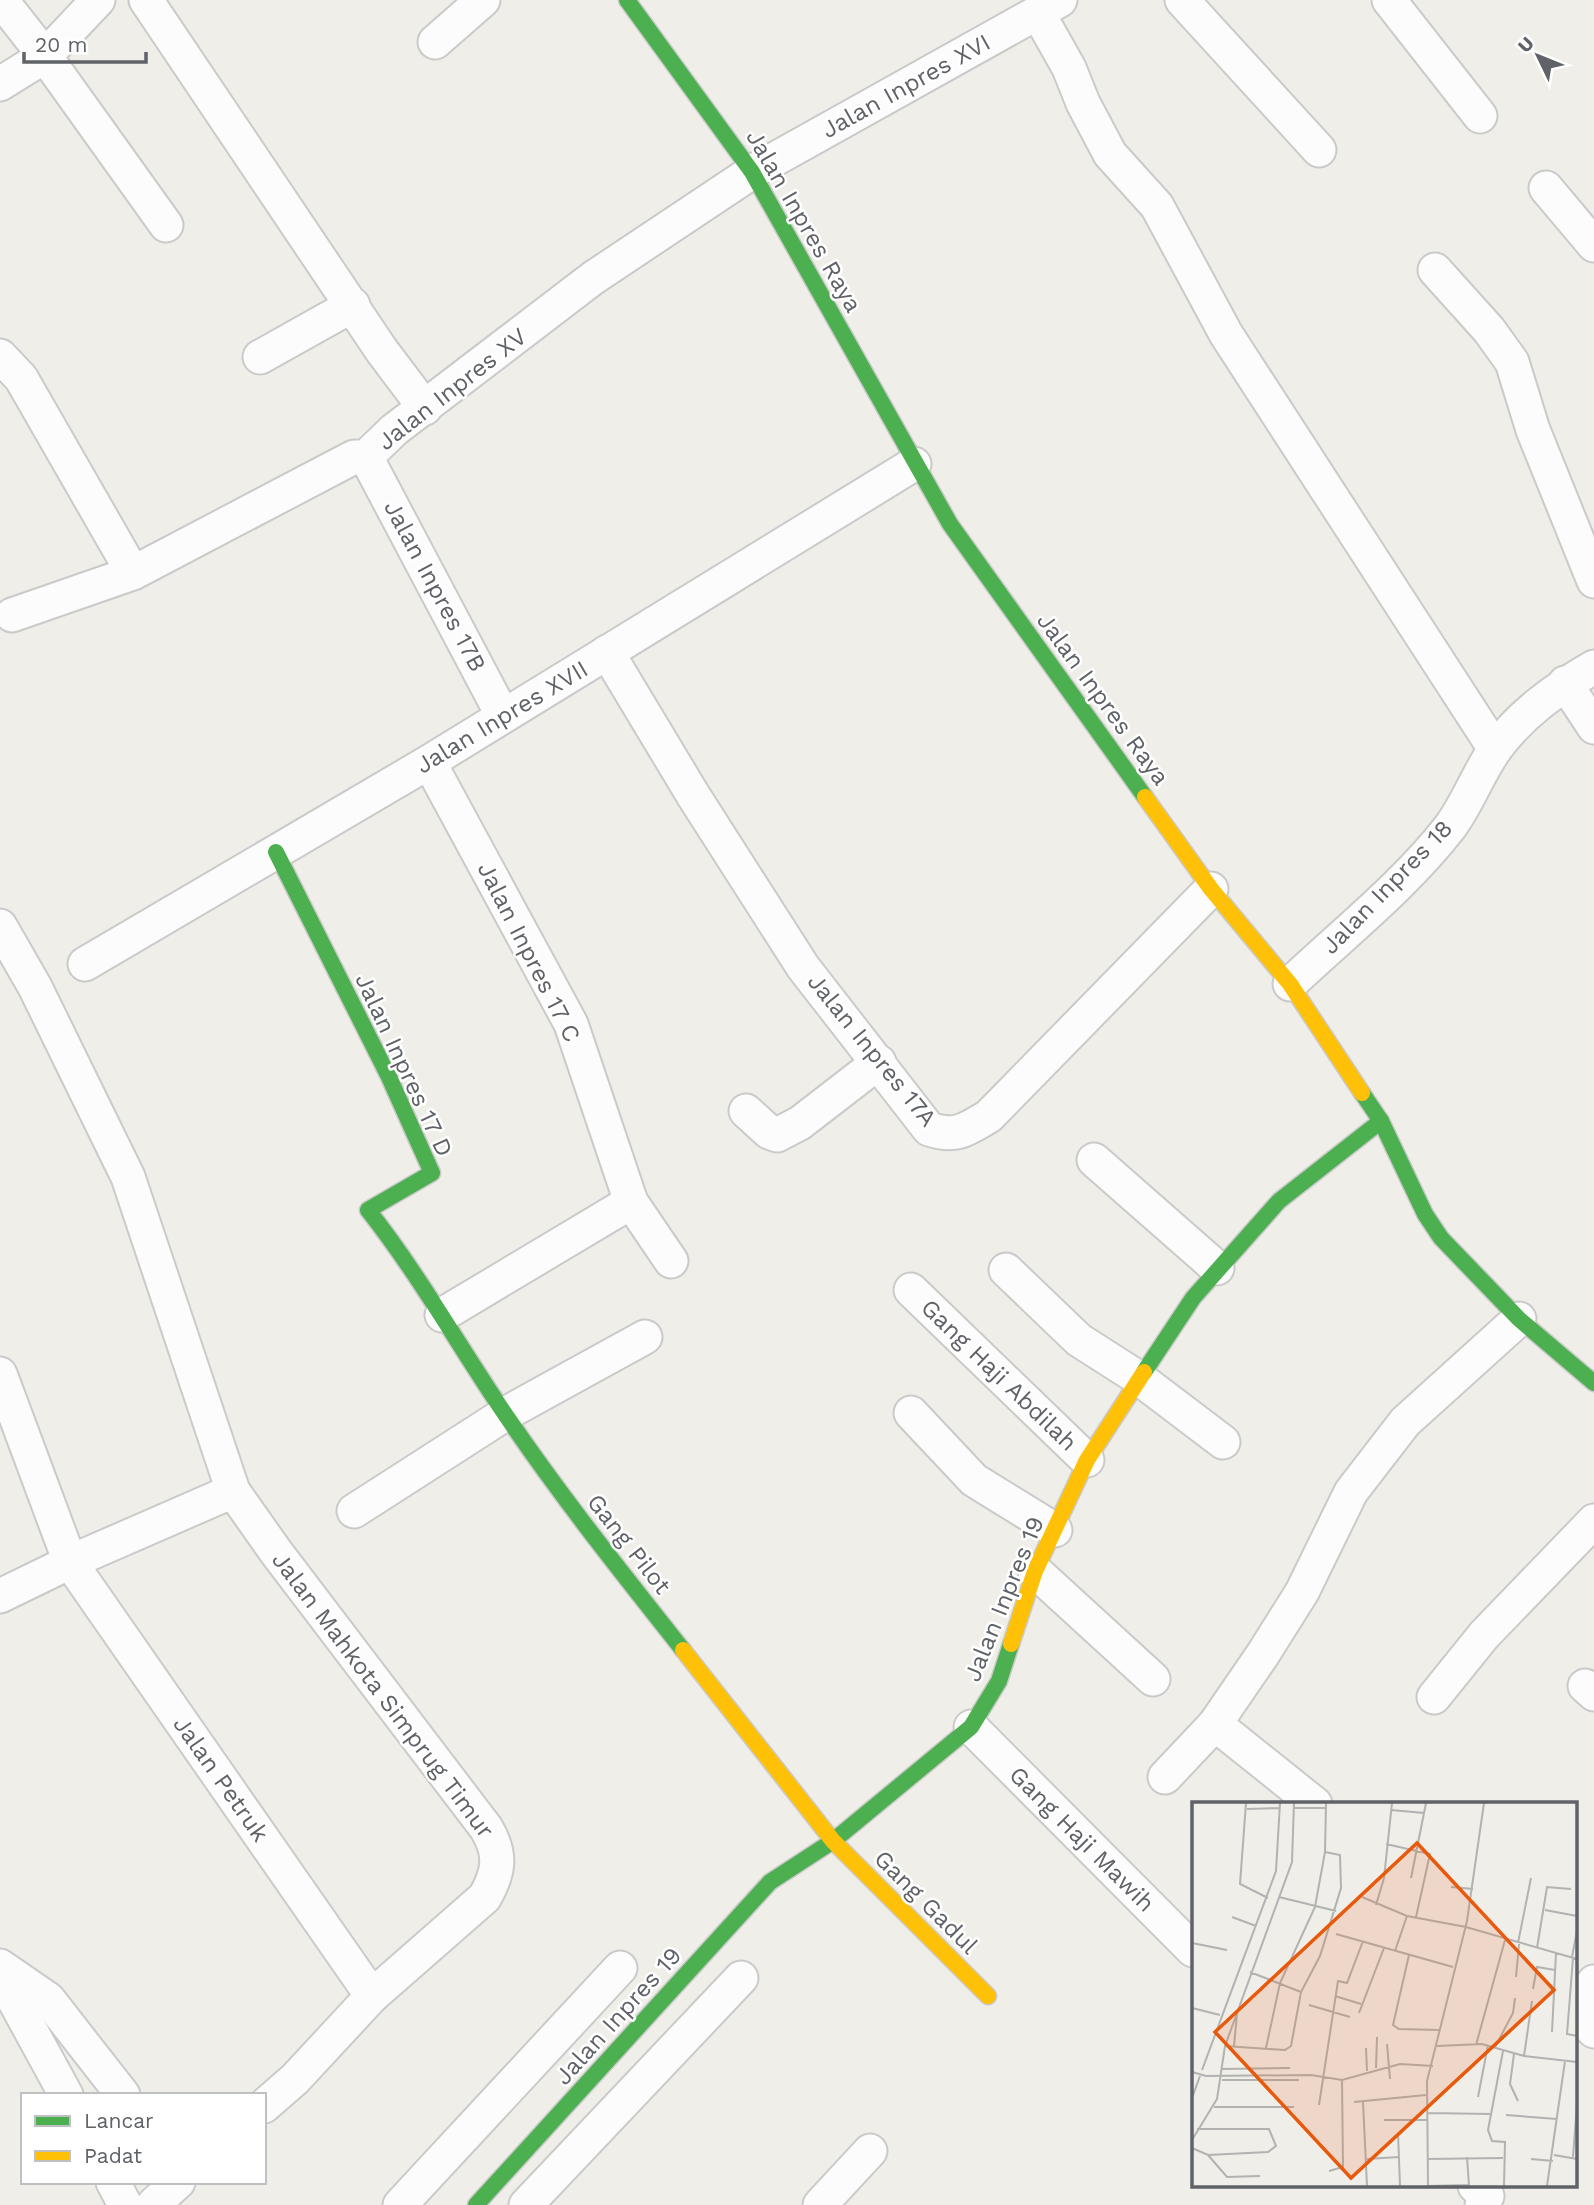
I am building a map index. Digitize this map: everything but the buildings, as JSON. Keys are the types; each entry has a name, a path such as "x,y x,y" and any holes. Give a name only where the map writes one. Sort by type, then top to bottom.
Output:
{"street":[{"path":"1,0 45,56 166,225"},
{"path":"0,84 45,56 98,0"},
{"path":"146,0 353,304 382,351 425,408"},
{"path":"435,42 482,0"},
{"name":"Jalan Inpres Raya","path":"627,0 752,172 950,524 1211,889 1290,984 1381,1121 1425,1214 1436,1230 1519,1319 1594,1383"},
{"path":"1182,0 1319,150"},
{"path":"1389,0 1480,116"},
{"path":"1049,7 1083,103 1110,154 1157,206 1226,334 1495,749"},
{"name":"Jalan Inpres XVI","path":"752,172 1049,7"},
{"name":"Jalan Inpres XV","path":"12,615 133,573 354,457 366,457 394,430 593,278 752,172"},
{"path":"1546,187 1594,245"},
{"path":"1436,270 1489,330 1512,362 1533,430 1594,581"},
{"path":"260,357 353,304"},
{"path":"0,356 21,378 133,573"},
{"name":"Jalan Inpres 17B","path":"366,457 503,716"},
{"name":"Jalan Inpres XVII","path":"85,964 429,761 914,464"},
{"name":"Jalan Inpres 17A","path":"607,652 693,796 803,967 929,1129 948,1136 967,1130 989,1116 1211,889"},
{"name":"Jalan Inpres 18","path":"1290,984 1406,875 1451,826 1495,749 1525,714 1565,683 1594,667"},
{"path":"1565,683 1594,727"},
{"name":"Jalan Inpres 17 C","path":"429,761 571,1024 631,1202 671,1261"},
{"name":"Jalan Inpres 17 D","path":"276,852 389,1077 432,1173 368,1210 409,1262"},
{"name":"Jalan Mahkota Simprug Timur","path":"0,926 35,987 128,1177 233,1490 276,1552 486,1828 499,1858 495,1879 485,1897 372,1996 295,2079 266,2104"},
{"path":"746,1111 769,1132 777,1135 800,1123 879,1062"},
{"name":"Jalan Inpres 19","path":"476,2205 770,1882 833,1841 971,1727 999,1681 1035,1571 1087,1460 1193,1298 1279,1201 1381,1121"},
{"path":"1094,1160 1217,1268"},
{"path":"442,1315 631,1202"},
{"name":"Gang Pilot","path":"409,1262 505,1414 561,1493 833,1841"},
{"path":"1006,1270 1079,1340 1140,1379 1223,1442"},
{"name":"Gang Haji Abdilah","path":"911,1290 1087,1460"},
{"path":"1165,1777 1215,1724 1302,1592 1351,1492 1405,1422 1519,1319"},
{"path":"354,1511 505,1414 645,1337"},
{"path":"0,1374 70,1562"},
{"path":"911,1413 974,1480 1055,1530"},
{"path":"0,1596 233,1490"},
{"path":"1434,1697 1484,1635 1594,1521"},
{"name":"Jalan Petruk","path":"70,1562 372,1996"},
{"path":"1035,1571 1153,1679"},
{"path":"1215,1724 1312,1802"},
{"name":"Gang Haji Mawih","path":"971,1727 1192,1949"},
{"name":"Gang Gadul","path":"833,1841 988,1996"},
{"path":"0,1966 48,2000 121,2093"},
{"path":"400,2205 620,1968"},
{"path":"0,1973 64,2093"},
{"path":"526,2205 741,1978"},
{"path":"1576,2005 1594,1982"},
{"path":"1576,2013 1594,2031"},
{"path":"820,2205 870,2151"},
{"path":"114,2184 125,2205"},
{"path":"153,2205 176,2184"}],"traffic: fast":[{"path":"627,0 752,172 950,524 1145,797"},
{"path":"276,852 389,1077 432,1173 368,1210 405,1260 528,1447 683,1650"},
{"path":"1362,1093 1381,1121 1425,1214 1441,1238 1519,1319 1594,1383"},
{"path":"1144,1372 1193,1298 1279,1201 1381,1121"},
{"path":"476,2205 770,1882 833,1841 971,1727 999,1681 1011,1644"}],"traffic: slow":[{"path":"1145,797 1211,889 1290,984 1362,1093"},
{"path":"1011,1644 1035,1571 1087,1460 1144,1372"},
{"path":"683,1650 833,1841 988,1996"}]}
